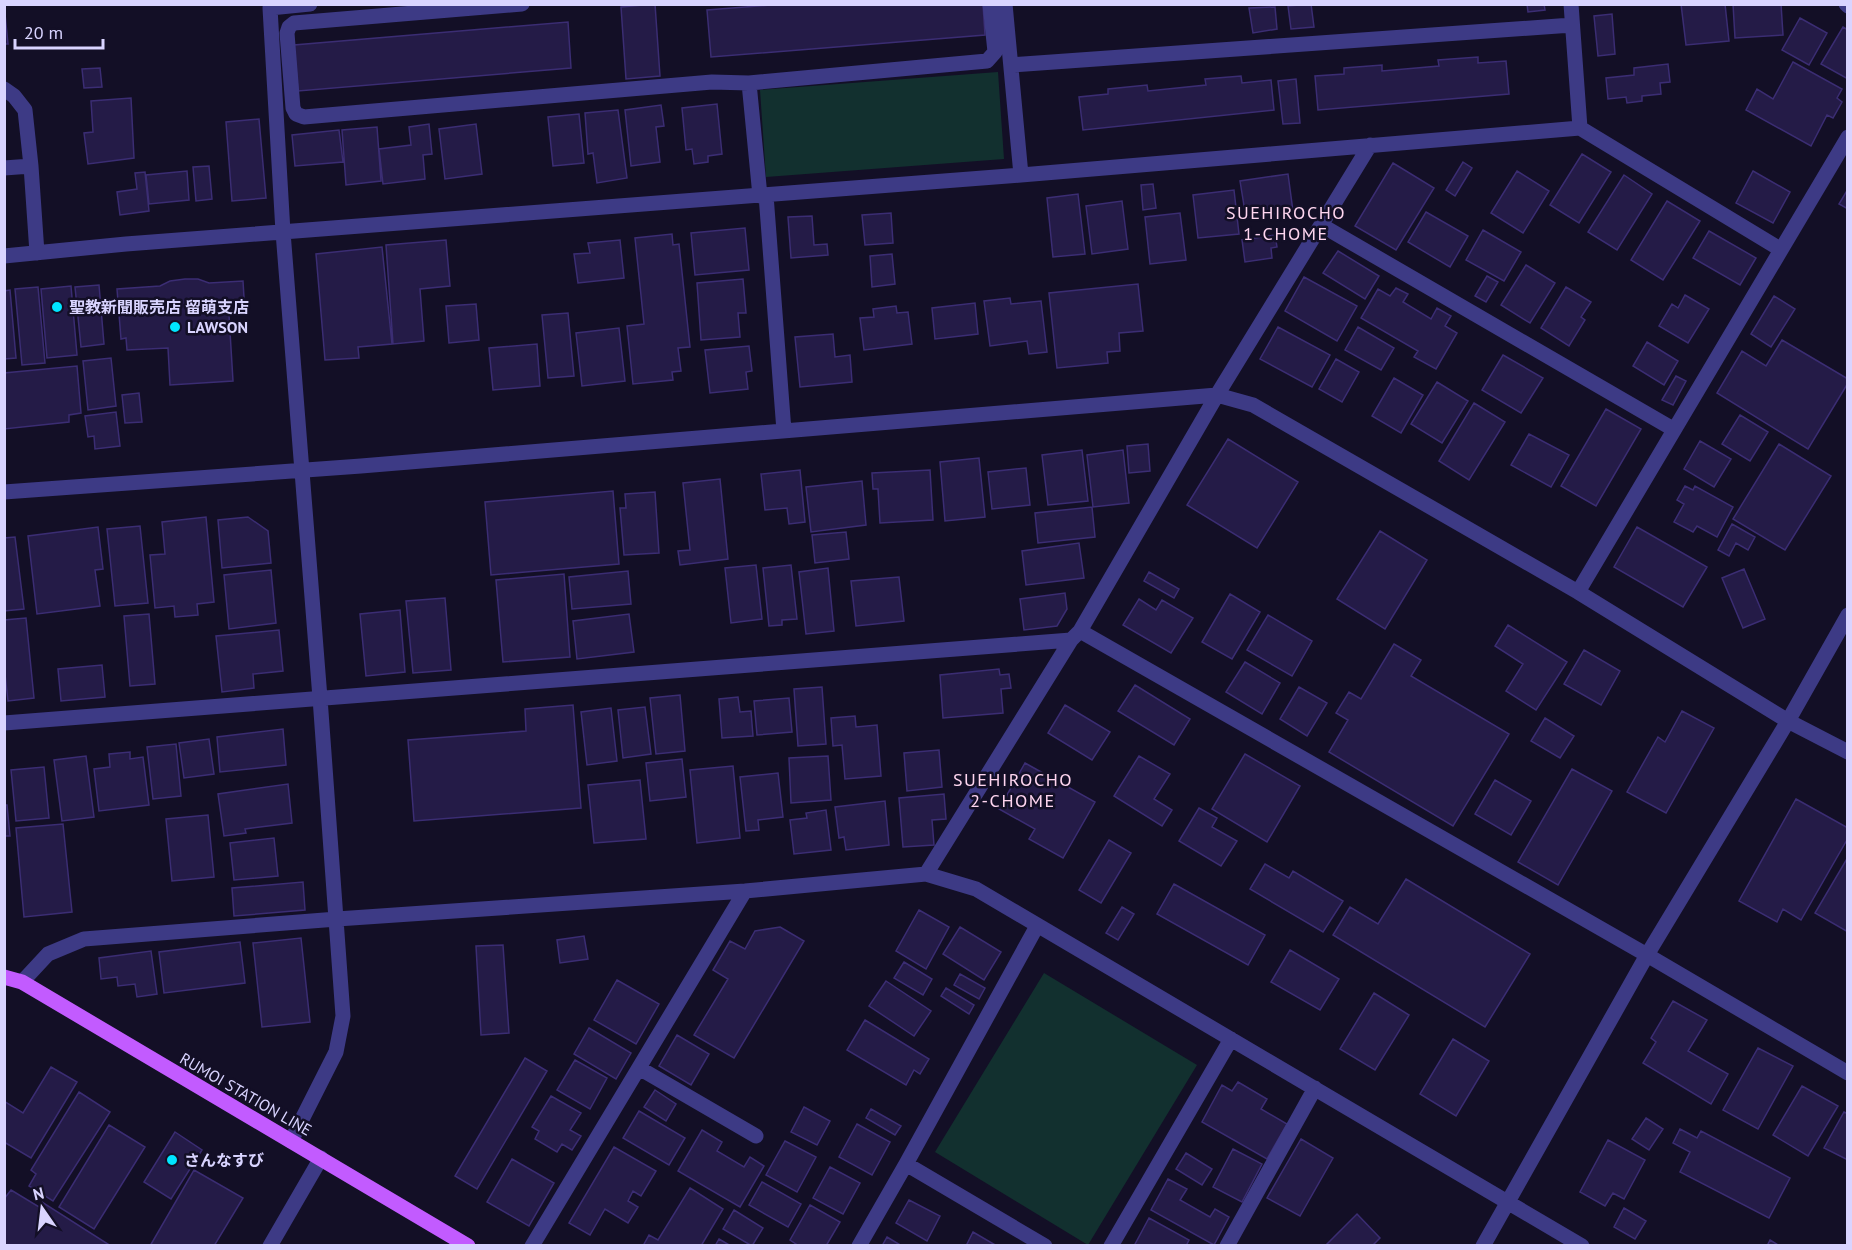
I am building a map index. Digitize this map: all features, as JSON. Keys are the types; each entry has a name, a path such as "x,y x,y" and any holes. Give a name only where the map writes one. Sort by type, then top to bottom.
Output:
{"main road":[{"name":"RUMOI STATION LINE","path":"4,977 22,982 468,1245"}],"street":[{"path":"291,1141 336,1052 343,1016 282,232 270,8 310,4"},
{"path":"522,4 294,23 289,27 287,33 293,108 296,114 304,117 712,82 749,83 987,61 994,52 990,4"},
{"path":"1005,4 1021,176"},
{"path":"1571,4 1580,128"},
{"path":"1011,65 1572,25"},
{"path":"749,83 763,195 784,431"},
{"path":"4,89 14,96 25,111 37,253"},
{"path":"4,256 126,244 1021,176 1580,128 1780,249"},
{"path":"1578,592 1848,137"},
{"path":"926,874 1076,635 1217,395 1370,145"},
{"path":"4,168 31,166"},
{"path":"1321,225 1673,429"},
{"path":"4,492 301,471 1217,395 1253,405 1578,592 1788,721 1848,752"},
{"path":"1483,1245 1647,955 1788,721 1848,615"},
{"path":"4,723 1076,635 1647,955 1848,1073"},
{"path":"22,982 48,954 84,939 745,891 926,874 976,889 1582,1245"},
{"path":"532,1245 745,891"},
{"path":"859,1245 1037,926"},
{"path":"1111,1245 1231,1039"},
{"path":"639,1068 756,1136"},
{"path":"1227,1245 1314,1088"},
{"path":"270,1245 321,1158"},
{"path":"906,1164 1045,1245"}],"green space":[{"path":"998,72 1004,159 766,177 760,90"},
{"path":"1044,973 1197,1065 1088,1245 935,1152"}],"building":[{"path":"4,4 8,44 4,44"},
{"path":"655,4 660,76 626,79 621,7"},
{"path":"783,4 983,4 985,35 711,57 707,10"},
{"path":"1311,4 1314,27 1291,29 1288,6"},
{"path":"1527,4 1544,4 1545,10 1528,12"},
{"path":"1681,4 1725,4 1729,41 1686,45"},
{"path":"1733,4 1781,4 1783,35 1735,38"},
{"path":"1275,7 1277,29 1253,33 1249,8"},
{"path":"1612,14 1615,54 1598,56 1594,16"},
{"path":"1800,18 1827,33 1809,65 1782,50"},
{"path":"568,22 571,68 298,91 294,45"},
{"path":"1843,27 1848,30 1848,79 1821,64"},
{"path":"1478,57 1478,63 1506,61 1509,94 1318,110 1315,76 1344,74 1344,68 1382,65 1382,71 1439,66 1438,60"},
{"path":"1793,62 1842,89 1837,98 1842,102 1833,118 1827,115 1811,146 1746,110 1757,89 1773,99"},
{"path":"1668,64 1670,82 1660,83 1661,94 1642,96 1642,101 1627,103 1626,97 1608,99 1606,78 1634,75 1634,68"},
{"path":"100,68 102,87 84,88 82,69"},
{"path":"1241,76 1242,83 1271,80 1274,110 1083,130 1079,97 1108,94 1108,89 1147,85 1148,91 1206,85 1205,79"},
{"path":"1296,79 1300,123 1283,124 1278,81"},
{"path":"131,98 134,158 88,164 84,133 93,132 91,101"},
{"path":"717,104 722,154 708,156 708,162 694,164 692,149 686,150 682,108"},
{"path":"661,105 664,126 656,127 660,162 631,166 625,110"},
{"path":"618,110 627,178 597,183 593,153 588,154 585,113"},
{"path":"579,114 584,163 553,166 548,117"},
{"path":"259,119 266,198 232,201 226,122"},
{"path":"429,124 432,154 423,155 425,179 383,184 379,149 411,145 409,127"},
{"path":"476,124 482,174 445,179 439,129"},
{"path":"377,127 381,181 346,185 342,130"},
{"path":"339,130 343,162 295,166 292,135"},
{"path":"1582,154 1611,172 1579,223 1550,205"},
{"path":"1463,162 1472,168 1455,196 1446,190"},
{"path":"1393,163 1434,188 1396,250 1355,226"},
{"path":"209,166 212,199 196,201 193,167"},
{"path":"187,171 189,200 149,204 146,175"},
{"path":"1517,171 1549,191 1523,233 1491,213"},
{"path":"1753,171 1790,192 1773,223 1736,203"},
{"path":"145,172 149,211 120,215 117,192 137,189 135,173"},
{"path":"1288,174 1293,211 1246,218 1240,181"},
{"path":"1624,175 1652,194 1617,250 1588,232"},
{"path":"1153,184 1156,208 1143,210 1141,185"},
{"path":"1848,189 1848,209 1839,204"},
{"path":"1234,190 1239,234 1198,238 1193,195"},
{"path":"1078,194 1085,254 1053,257 1047,198"},
{"path":"1122,201 1128,249 1092,254 1086,206"},
{"path":"1667,201 1700,221 1663,280 1631,260"},
{"path":"1426,212 1468,236 1450,267 1408,242"},
{"path":"891,213 893,243 865,245 862,215"},
{"path":"1180,213 1186,260 1150,264 1145,217"},
{"path":"812,216 814,245 827,244 828,255 791,258 788,217"},
{"path":"745,228 749,270 695,275 691,233"},
{"path":"1483,230 1521,252 1504,281 1466,260"},
{"path":"1709,231 1756,258 1740,285 1693,258"},
{"path":"672,234 673,245 679,244 690,347 678,348 681,371 672,372 673,380 633,384 627,326 644,324 635,238"},
{"path":"1275,235 1277,247 1271,248 1272,258 1245,262 1242,240"},
{"path":"446,240 450,286 420,289 424,341 393,344 386,245"},
{"path":"620,240 624,278 578,283 574,254 590,253 588,243"},
{"path":"382,247 392,344 358,347 359,358 325,360 316,254"},
{"path":"1338,251 1379,276 1365,299 1323,273"},
{"path":"892,254 895,284 872,287 870,256"},
{"path":"1526,265 1555,283 1530,323 1501,305"},
{"path":"1487,276 1498,282 1486,302 1475,296"},
{"path":"1304,277 1357,306 1337,341 1285,311"},
{"name":"LAWSON","path":"198,279 209,283 243,281 245,314 229,315 233,381 170,385 168,348 127,350 126,338 121,339 117,289 160,286 170,281"},
{"path":"743,279 746,313 738,313 740,337 701,340 697,283"},
{"path":"1138,284 1143,331 1119,333 1120,351 1107,352 1108,363 1057,368 1049,293"},
{"path":"99,285 104,344 81,347 75,287"},
{"path":"71,286 77,355 47,358 41,289"},
{"path":"38,287 45,363 22,365 15,289"},
{"path":"1566,287 1591,302 1581,317 1585,320 1569,346 1541,328"},
{"path":"1396,288 1408,294 1403,302 1431,319 1437,308 1451,316 1445,326 1457,333 1436,369 1414,357 1418,351 1361,318 1378,289 1390,296"},
{"path":"10,290 16,358 4,359 4,291"},
{"path":"1685,295 1709,309 1688,343 1659,326 1672,304 1678,308"},
{"path":"1774,296 1795,309 1771,347 1751,334"},
{"path":"1010,298 1011,304 1041,301 1047,352 1029,354 1027,341 990,346 984,301"},
{"path":"975,303 978,334 935,339 932,308"},
{"path":"476,304 479,340 449,343 446,306"},
{"path":"896,306 897,313 908,312 912,344 864,350 860,318 874,317 873,309"},
{"path":"568,313 574,376 548,378 542,315"},
{"path":"1278,327 1330,355 1312,387 1260,359"},
{"path":"1358,327 1394,348 1381,370 1345,350"},
{"path":"619,328 625,381 582,386 576,333"},
{"path":"833,334 835,357 850,355 852,382 800,387 795,337"},
{"path":"1782,340 1848,379 1848,383 1808,449 1717,393 1742,351 1766,366"},
{"path":"1647,342 1678,361 1664,385 1633,366"},
{"path":"537,344 540,386 493,390 489,348"},
{"path":"749,346 752,371 746,372 748,389 710,393 705,350"},
{"path":"1503,355 1543,378 1521,413 1482,390"},
{"path":"111,358 116,406 88,410 83,361"},
{"path":"1336,359 1359,372 1342,402 1319,389"},
{"path":"77,366 81,413 69,415 69,422 4,429 4,373"},
{"path":"1676,376 1686,381 1673,405 1662,400"},
{"path":"1394,378 1423,395 1401,433 1372,416"},
{"path":"1437,382 1468,401 1442,443 1411,424"},
{"path":"139,393 142,422 125,423 122,395"},
{"path":"1474,403 1505,422 1469,480 1439,461"},
{"path":"1606,409 1641,429 1596,506 1561,486"},
{"path":"116,412 120,446 95,449 94,436 88,437 85,416"},
{"path":"1740,415 1768,432 1750,461 1722,444"},
{"path":"1529,434 1569,455 1551,487 1511,465"},
{"path":"1228,439 1298,482 1257,548 1187,505"},
{"path":"1700,441 1731,459 1714,487 1684,469"},
{"path":"1148,444 1150,471 1129,473 1127,446"},
{"path":"1779,444 1831,476 1785,550 1733,519"},
{"path":"1082,450 1088,501 1048,505 1042,455"},
{"path":"1123,450 1129,503 1093,507 1087,455"},
{"path":"979,458 985,517 945,521 940,462"},
{"path":"1026,468 1030,505 992,509 988,472"},
{"path":"800,470 805,522 789,524 787,508 765,510 761,474"},
{"path":"930,470 933,520 880,523 878,489 873,489 872,473"},
{"path":"720,479 728,559 680,565 678,551 690,550 683,483"},
{"path":"862,481 866,525 811,532 806,487"},
{"path":"1685,486 1693,490 1695,486 1733,507 1717,537 1697,526 1693,532 1674,522 1684,504 1677,500"},
{"path":"613,491 619,564 491,575 485,502"},
{"path":"655,492 659,553 624,555 620,508 626,508 625,494"},
{"path":"1092,507 1095,537 1038,543 1035,513"},
{"path":"206,517 214,602 197,604 198,615 175,617 174,606 155,608 150,555 165,554 162,522"},
{"path":"248,517 268,531 271,563 222,568 218,520"},
{"path":"1732,524 1755,537 1748,550 1736,543 1729,556 1718,550"},
{"path":"140,526 148,603 115,606 107,529"},
{"path":"98,527 103,569 95,570 100,606 37,614 28,536"},
{"path":"1637,527 1707,567 1683,607 1614,567"},
{"path":"1380,531 1427,560 1385,629 1337,599"},
{"path":"846,532 849,559 815,563 812,535"},
{"path":"15,537 24,609 4,611 4,538"},
{"path":"1079,543 1084,578 1026,585 1022,551"},
{"path":"756,565 762,619 731,623 725,568"},
{"path":"791,565 797,619 782,620 782,625 769,626 763,568"},
{"path":"828,568 834,631 806,634 799,572"},
{"path":"1744,569 1765,619 1743,628 1722,578"},
{"path":"271,570 276,623 229,629 224,575"},
{"path":"628,571 631,604 572,609 569,577"},
{"path":"1149,572 1179,589 1174,598 1144,581"},
{"path":"564,574 570,657 503,662 496,580"},
{"path":"899,577 904,621 856,626 851,581"},
{"path":"1065,593 1067,609 1057,626 1024,630 1020,599"},
{"path":"1230,594 1260,612 1232,659 1202,642"},
{"path":"445,598 451,670 413,673 406,601"},
{"path":"1139,599 1156,610 1162,600 1193,618 1171,653 1123,625"},
{"path":"400,610 405,672 366,676 360,614"},
{"path":"149,614 155,684 130,686 124,616"},
{"path":"629,614 634,652 577,659 573,621"},
{"path":"1268,615 1312,641 1292,676 1247,650"},
{"path":"26,618 34,698 8,701 4,665 4,620"},
{"path":"1508,625 1567,662 1536,710 1506,691 1523,664 1495,646"},
{"path":"279,630 283,671 253,674 254,688 222,692 216,636"},
{"path":"1394,644 1421,660 1411,676 1509,734 1453,826 1329,752 1348,720 1336,713 1349,692 1361,699"},
{"path":"1584,650 1620,671 1601,705 1564,684"},
{"path":"1245,662 1280,683 1262,714 1226,692"},
{"path":"102,665 105,697 61,701 58,669"},
{"path":"999,669 1000,675 1009,674 1011,688 1001,689 1003,713 943,718 940,675"},
{"path":"1135,685 1190,719 1174,745 1118,711"},
{"path":"822,687 826,744 798,746 794,689"},
{"path":"1299,687 1327,703 1307,736 1280,719"},
{"path":"680,695 685,751 656,754 650,698"},
{"path":"738,697 740,712 751,711 753,736 722,738 719,699"},
{"path":"789,698 792,732 757,735 754,701"},
{"path":"573,705 581,808 414,821 408,740 526,731 525,709"},
{"path":"1065,705 1110,732 1092,760 1048,733"},
{"path":"645,707 651,754 623,758 618,710"},
{"path":"611,708 617,761 587,765 581,712"},
{"path":"1682,711 1714,728 1666,813 1627,792 1658,737 1665,742"},
{"path":"855,716 856,727 877,725 881,776 845,779 842,745 833,746 831,718"},
{"path":"1545,718 1574,736 1560,758 1531,741"},
{"path":"283,729 286,765 220,772 217,737"},
{"path":"209,739 214,774 184,778 179,743"},
{"path":"176,744 181,796 153,799 147,747"},
{"path":"939,750 942,787 907,791 904,753"},
{"path":"130,752 130,759 143,757 149,805 99,811 94,769 110,767 109,754"},
{"path":"1245,754 1300,786 1267,842 1212,809"},
{"path":"86,756 94,817 62,821 54,760"},
{"path":"828,756 831,800 791,803 789,758"},
{"path":"1139,756 1170,774 1154,799 1172,810 1162,826 1114,796"},
{"path":"682,759 686,797 650,801 646,763"},
{"path":"1025,763 1095,802 1063,858 1029,839 1035,829 999,809"},
{"path":"733,766 740,838 697,843 690,770"},
{"path":"44,767 49,818 16,821 11,770"},
{"path":"1572,769 1612,791 1558,885 1518,862"},
{"path":"778,773 783,817 758,820 759,830 746,831 740,777"},
{"path":"640,780 646,839 594,843 588,785"},
{"path":"1495,780 1531,801 1511,835 1475,814"},
{"path":"288,784 292,823 245,829 246,833 224,836 218,794"},
{"path":"944,794 946,819 932,820 934,845 903,847 899,798"},
{"path":"1796,799 1848,828 1848,838 1801,920 1783,909 1777,922 1739,901"},
{"path":"885,801 889,845 846,850 844,837 839,838 835,807"},
{"path":"4,805 7,805 10,836 4,836"},
{"path":"1199,808 1217,818 1212,827 1237,841 1221,866 1179,841"},
{"path":"826,810 831,850 794,854 790,820 807,818 806,813"},
{"path":"208,815 214,877 172,881 166,819"},
{"path":"63,824 72,912 24,917 16,828"},
{"path":"274,838 278,876 234,880 230,843"},
{"path":"1109,840 1131,853 1101,903 1079,890"},
{"path":"1848,857 1848,932 1815,913"},
{"path":"1265,864 1289,878 1293,871 1343,901 1323,932 1250,889"},
{"path":"1406,879 1530,954 1485,1027 1333,935 1350,907 1378,924"},
{"path":"303,882 305,910 234,916 232,888"},
{"path":"1174,884 1265,935 1248,965 1157,914"},
{"path":"1122,907 1134,914 1118,940 1106,933"},
{"path":"919,910 949,927 926,969 896,951"},
{"path":"780,927 804,941 734,1058 694,1035 728,979 713,970 730,941 745,949 755,931"},
{"path":"960,927 1001,952 984,980 943,954"},
{"path":"584,936 588,959 560,963 557,940"},
{"path":"301,938 310,1022 262,1027 253,943"},
{"path":"240,942 245,983 164,993 159,952"},
{"path":"503,945 509,1033 481,1035 476,946"},
{"path":"1290,950 1339,979 1320,1010 1271,982"},
{"path":"151,951 157,994 137,997 135,984 118,986 117,977 101,979 99,958"},
{"path":"904,962 932,979 923,995 894,978"},
{"path":"960,974 985,988 979,999 954,985"},
{"path":"617,980 659,1004 636,1044 594,1020"},
{"path":"886,981 931,1011 914,1036 869,1006"},
{"path":"946,988 974,1005 969,1014 941,996"},
{"path":"1374,993 1409,1015 1375,1070 1340,1049"},
{"path":"1673,1001 1707,1020 1688,1051 1728,1074 1711,1104 1643,1063 1656,1042 1651,1038"},
{"path":"865,1020 929,1059 920,1074 914,1070 906,1085 847,1050"},
{"path":"589,1028 631,1053 616,1079 574,1054"},
{"path":"677,1035 709,1054 691,1085 659,1066"},
{"path":"1453,1039 1489,1061 1456,1116 1420,1094"},
{"path":"1758,1048 1793,1066 1758,1129 1723,1110"},
{"path":"525,1058 547,1071 477,1189 455,1176"},
{"path":"575,1060 607,1078 590,1109 557,1090"},
{"path":"51,1067 77,1082 31,1158 4,1142 4,1101 23,1113"},
{"path":"1238,1082 1267,1099 1261,1109 1287,1124 1267,1159 1202,1122 1222,1085 1232,1091"},
{"path":"1802,1086 1838,1106 1808,1156 1773,1135"},
{"path":"655,1090 676,1104 666,1121 644,1107"},
{"path":"79,1092 110,1112 53,1201 29,1186 36,1174 31,1170"},
{"path":"551,1096 581,1113 570,1130 581,1136 572,1150 562,1144 557,1152 535,1139 539,1131 532,1127"},
{"path":"804,1107 830,1121 817,1145 791,1132"},
{"path":"871,1109 901,1126 895,1135 866,1118"},
{"path":"639,1111 685,1138 669,1165 623,1138"},
{"path":"1844,1112 1848,1114 1848,1160 1824,1148"},
{"path":"1646,1118 1663,1129 1649,1150 1632,1139"},
{"path":"857,1124 890,1142 872,1175 839,1157"},
{"path":"109,1125 145,1147 94,1229 59,1207"},
{"path":"1680,1129 1697,1138 1701,1131 1790,1178 1769,1218 1680,1172 1690,1152 1673,1143"},
{"path":"702,1130 722,1142 717,1151 744,1167 750,1157 764,1166 740,1207 678,1171"},
{"path":"175,1132 202,1150 171,1199 144,1182"},
{"path":"1301,1139 1333,1158 1300,1216 1267,1198"},
{"path":"1608,1140 1645,1160 1624,1199 1613,1193 1605,1206 1580,1192"},
{"path":"785,1141 816,1157 797,1192 766,1175"},
{"path":"614,1147 656,1171 641,1196 633,1191 628,1201 638,1207 628,1223 605,1209 590,1235 569,1223"},
{"path":"1233,1149 1262,1164 1242,1202 1213,1187"},
{"path":"1186,1153 1212,1169 1202,1185 1176,1169"},
{"path":"512,1159 554,1183 529,1226 487,1202"},
{"path":"830,1167 860,1183 843,1214 813,1198"},
{"path":"194,1170 243,1198 214,1246 150,1246"},
{"path":"1168,1179 1187,1189 1180,1200 1210,1217 1215,1209 1229,1217 1214,1245 1151,1210"},
{"path":"762,1182 801,1204 788,1227 749,1205"},
{"path":"690,1188 723,1209 701,1246 643,1246 649,1235 658,1240"},
{"path":"11,1190 39,1207 42,1202 111,1246 4,1246 4,1199"},
{"path":"909,1200 940,1216 927,1241 896,1223"},
{"path":"810,1205 840,1222 826,1246 799,1246 790,1240"},
{"path":"1624,1208 1646,1221 1635,1239 1614,1227"},
{"path":"734,1210 763,1228 752,1246 723,1229"},
{"path":"1357,1214 1380,1238 1372,1246 1325,1246"},
{"path":"1149,1218 1189,1240 1186,1246 1134,1246"},
{"path":"973,1232 997,1246 966,1246"},
{"path":"887,1237 902,1246 882,1246"},
{"path":"719,1239 731,1246 715,1246"},
{"path":"1770,1240 1780,1246 1767,1246"}],"place":[{"name":"聖教新聞販売店 留萌支店","path":"57,307"},
{"name":"LAWSON","path":"175,327"},
{"name":"さんなすび","path":"172,1160"}],"district":[{"name":"SUEHIROCHO 1-CHOME","path":"1286,222"},
{"name":"SUEHIROCHO 2-CHOME","path":"1013,789"}]}
